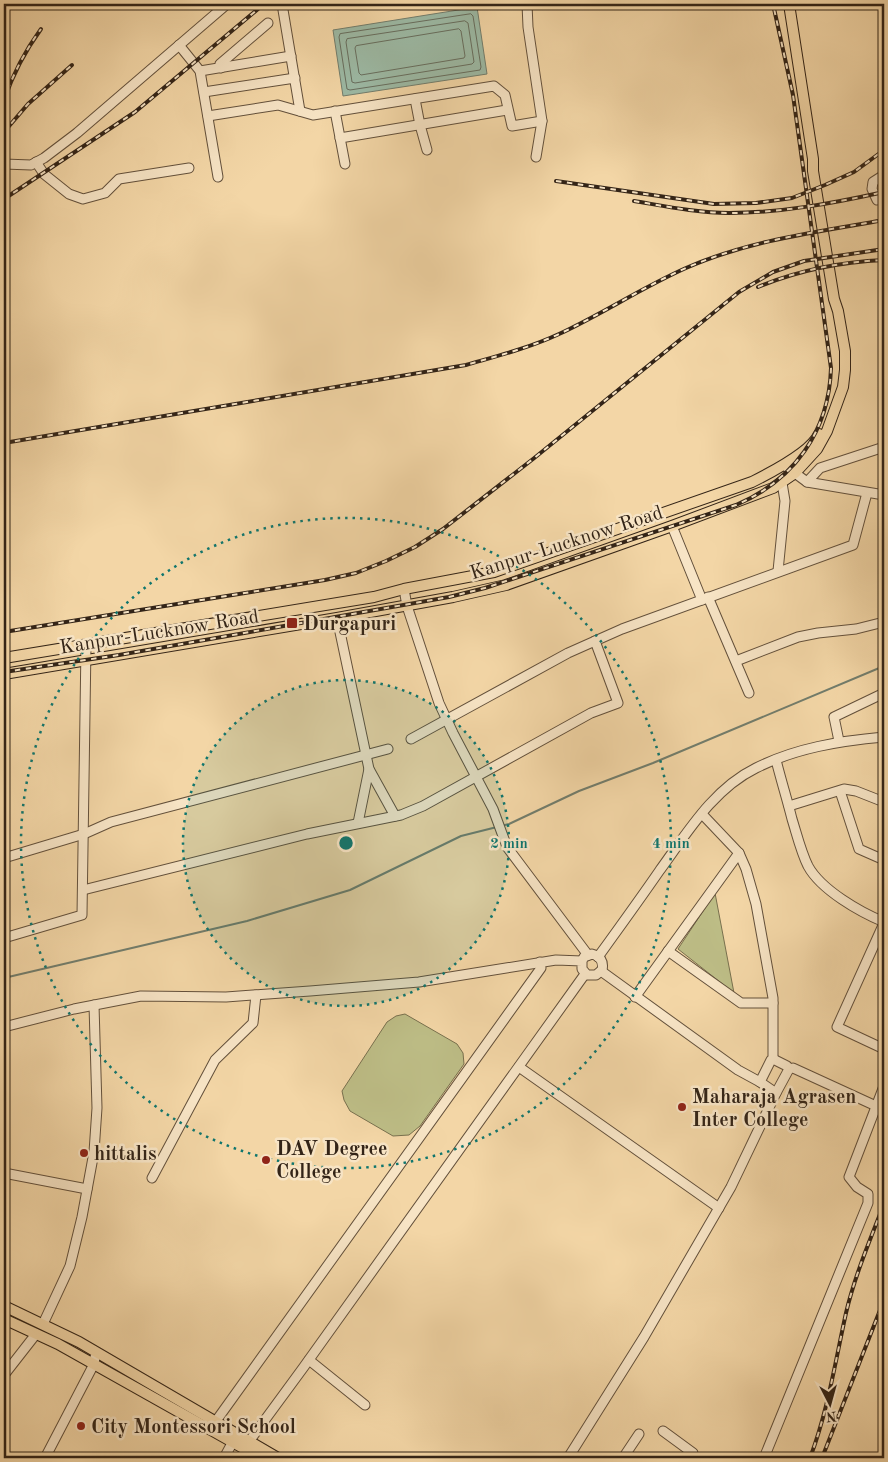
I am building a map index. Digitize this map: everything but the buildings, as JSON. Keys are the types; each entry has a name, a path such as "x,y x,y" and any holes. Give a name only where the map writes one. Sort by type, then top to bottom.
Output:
{"main road":[{"path":"782,4 807,159 813,171"},
{"path":"789,4 813,159 813,171"},
{"name":"Kanpur-Lucknow Road","path":"4,674 408,606 506,585 672,526 782,483 795,473 817,449 827,431 843,387 846,370 845,351 834,299 813,171"},
{"name":"Kanpur-Lucknow Road","path":"4,658 374,597 404,589 494,572 752,482 777,470 815,441 827,414 836,385 839,367 832,310 834,299"},
{"path":"4,1306 61,1346 235,1438 261,1458"},
{"path":"4,1312 51,1335 61,1346"},
{"path":"4,1319 67,1336 216,1421 235,1438"},
{"path":"51,1335 67,1336"},
{"path":"246,1445 278,1458"}],"street":[{"path":"4,164 30,164 44,158 77,133 227,4"},
{"path":"282,4 300,111"},
{"path":"526,4 542,121 536,157"},
{"path":"221,68 220,64 268,23"},
{"path":"179,45 200,71 218,177"},
{"path":"200,71 291,56"},
{"path":"204,92 295,78"},
{"path":"208,116 278,105 313,114 494,86 505,95 512,126 542,121"},
{"path":"415,99 427,150"},
{"path":"340,138 507,110"},
{"path":"335,111 345,164"},
{"path":"36,162 44,174 68,194 83,198 105,193 119,178 188,168"},
{"path":"884,175 873,182 872,189 877,200 884,197"},
{"path":"807,482 820,468 884,447"},
{"path":"784,464 807,482 866,495 884,501"},
{"path":"778,571 785,501 782,483"},
{"path":"866,495 884,495"},
{"path":"411,739 568,653 595,641 778,571 853,545 866,495"},
{"path":"672,526 749,692"},
{"path":"404,589 439,703 493,809 507,848 585,958"},
{"path":"337,618 369,769 395,816"},
{"path":"736,662 798,637 856,629 884,622"},
{"path":"83,890 307,834 395,816 423,806 591,713 618,703 595,641"},
{"path":"4,938 82,915 86,645"},
{"path":"839,741 834,717 884,693"},
{"path":"598,957 702,814 728,786 755,768 805,748 839,741 884,737"},
{"path":"4,858 84,834 111,822 388,749"},
{"path":"776,760 799,843 809,867 841,899 884,923 837,1027 884,1049"},
{"path":"358,824 369,769"},
{"path":"789,806 844,789 856,791 884,802"},
{"path":"840,791 859,849 884,860"},
{"path":"702,814 739,853 756,904 773,1003 773,1059 760,1082"},
{"path":"635,997 739,853"},
{"path":"668,951 741,1003 773,1003"},
{"path":"4,1027 94,1005 141,996 226,997 419,982 540,962 585,958 592,954 602,962 601,971 591,976 585,974 582,969 585,958"},
{"path":"216,1421 541,968 540,962"},
{"path":"601,971 738,1070 776,1093"},
{"path":"246,1445 585,974"},
{"path":"152,1178 215,1060 253,1023 256,995"},
{"path":"4,1376 39,1329 70,1266 94,1152 97,1108 94,1005"},
{"path":"773,1059 790,1069 804,1073 876,1106"},
{"path":"518,1067 719,1208"},
{"path":"568,1458 644,1337 731,1187 776,1093 790,1069"},
{"path":"764,1458 868,1202 868,1194 857,1187 849,1177 884,1086"},
{"path":"4,1173 87,1189"},
{"path":"45,1458 94,1364 97,1352"},
{"path":"309,1360 365,1405"},
{"path":"663,1431 693,1453 689,1458"},
{"path":"623,1458 639,1434"},
{"path":"224,1458 235,1438"}],"green space":[{"path":"715,893 734,993 678,949"},
{"path":"405,1014 457,1044 463,1053 464,1064 420,1126 409,1135 393,1136 350,1111 342,1091 387,1022 396,1016"}],"water":[{"path":"477,7 487,74 343,96 333,30"}],"waterway":[{"path":"501,826 579,791 653,763 884,666"},
{"path":"4,978 247,921 350,890 461,836 497,827"}],"railway":[{"path":"4,32 6,4"},
{"path":"4,199 135,112 264,4"},
{"path":"4,672 119,655 449,597 485,588 736,505 757,495 775,482 791,468 815,433 829,391 831,368 793,95 773,4"},
{"path":"4,100 20,63 41,29"},
{"path":"4,132 28,104 72,65"},
{"path":"556,181 714,204 756,203 792,198 825,185 854,172 884,150"},
{"path":"634,201 705,212 749,213 807,207 884,192"},
{"path":"4,443 466,365 548,339 670,275 710,258 784,238 884,220"},
{"path":"4,632 325,580 356,573 386,561 415,547 443,529 533,459 739,292 773,272 804,261 884,249"},
{"path":"758,287 820,268 884,260"},
{"path":"810,1458 826,1404 854,1285 884,1204"},
{"path":"822,1458 884,1300"}],"place":[{"name":"Durgapuri","path":"292,623"},
{"name":"Maharaja Agrasen Inter College","path":"682,1107"},
{"name":"hittalis","path":"84,1153"},
{"name":"DAV Degree College","path":"266,1160"},
{"name":"City Montessori School","path":"81,1426"}]}
